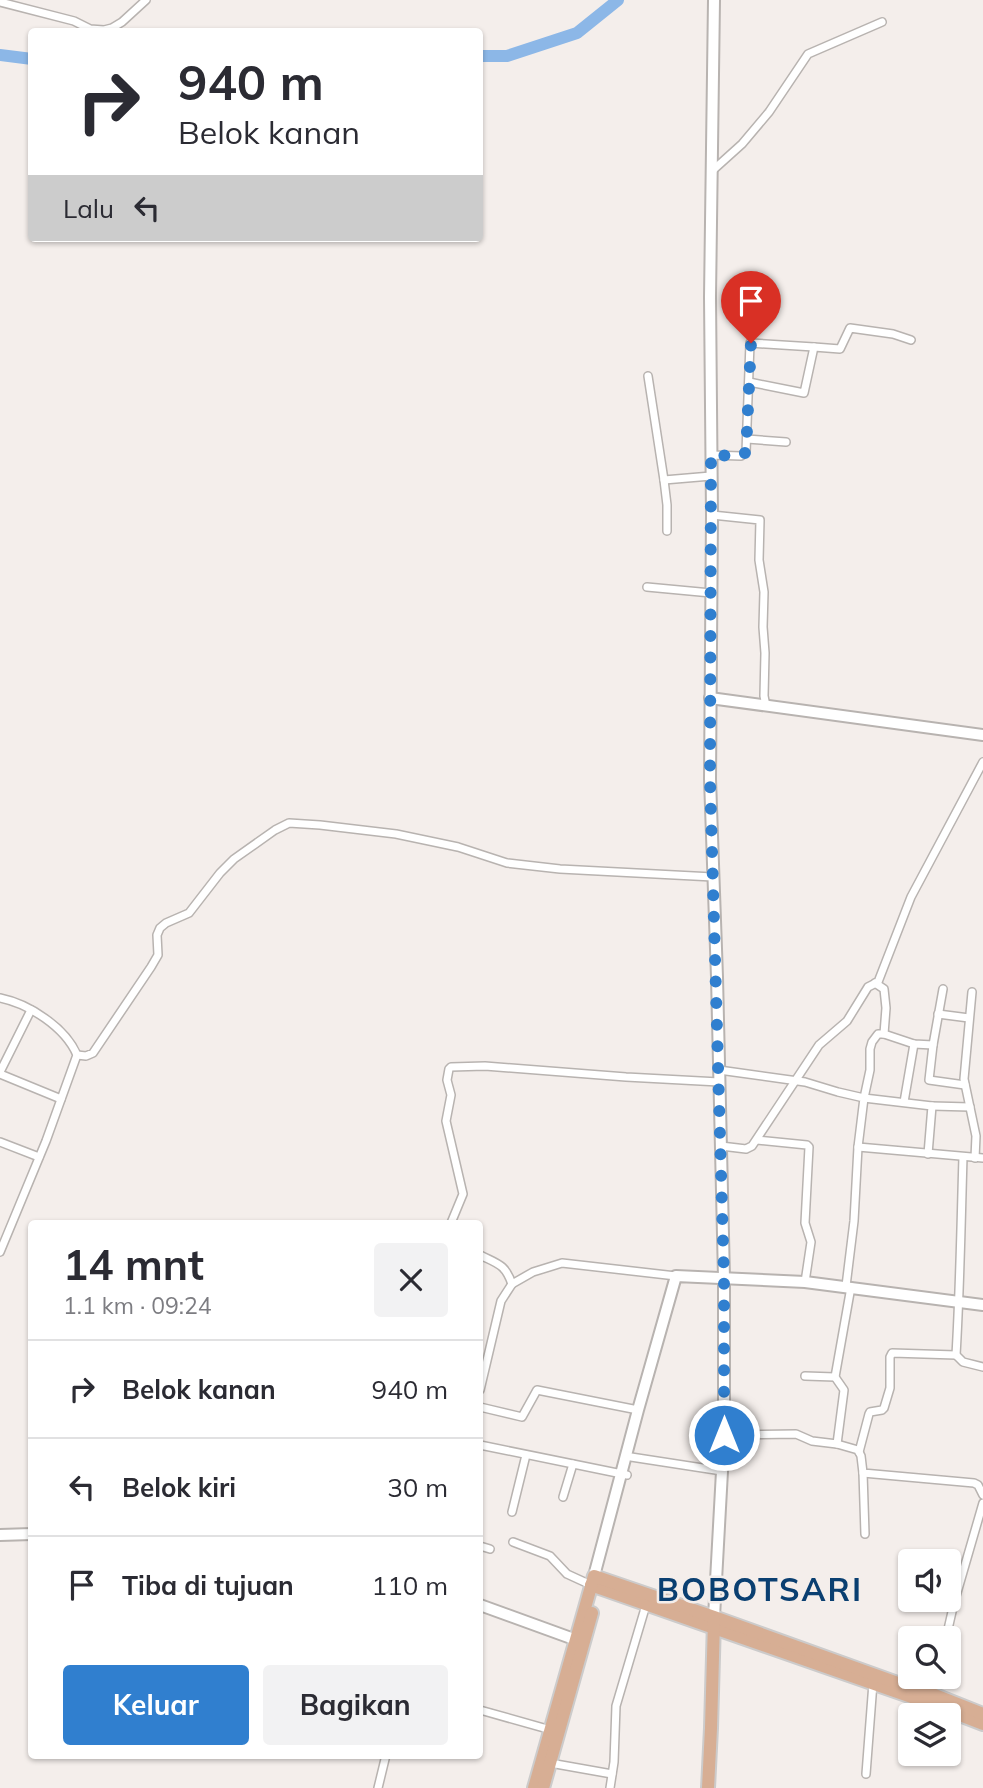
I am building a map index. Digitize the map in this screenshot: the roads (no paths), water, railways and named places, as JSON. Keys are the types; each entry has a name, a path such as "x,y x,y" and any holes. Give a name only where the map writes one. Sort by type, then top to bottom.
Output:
{"main road":[{"path":"708,1788 724,1435 724,1278 710,698 710,297 714,0"},
{"path":"710,698 983,735"},
{"path":"679,1276 805,1282 983,1305"},
{"path":"534,1788 580,1641 638,1410 679,1276"},
{"path":"624,1474 631,1457 679,1276"},
{"path":"0,1535 28,1534"},
{"path":"596,1582 903,1685 983,1724"},
{"path":"596,1582 646,1605 714,1622 873,1683 983,1714"},
{"path":"483,1606 580,1641"},
{"path":"545,1788 554,1731"}],"street":[{"path":"112,28 146,0"},
{"path":"0,2 88,28"},
{"path":"712,171 769,112 808,54 882,22"},
{"path":"711,455 741,456 746,452 750,344 840,349 848,330 852,328 893,334 911,340"},
{"path":"749,382 804,393 814,347"},
{"path":"648,376 664,480 667,531"},
{"path":"747,439 786,442"},
{"path":"664,480 711,476"},
{"path":"712,515 760,520 759,560 764,592 766,706"},
{"path":"647,587 711,593"},
{"path":"721,1146 746,1149 752,1146 819,1045 847,1021 868,987 875,983 911,897 983,762"},
{"path":"77,1055 86,1056 93,1052 151,967 158,955 157,936 160,928 189,913 234,859 289,823 396,834 458,847 507,863 560,869 713,877"},
{"path":"875,983 884,989 884,1034"},
{"path":"943,989 937,1014 929,1080 965,1085"},
{"path":"858,1147 979,1158 964,1072 972,992"},
{"path":"0,998 31,1010 55,1026 77,1055 72,1074 0,1252"},
{"path":"31,1010 0,1073 61,1099"},
{"path":"937,1014 969,1018"},
{"path":"837,1444 844,1390 835,1377 848,1287 858,1147 872,1042 878,1034 884,1034 914,1044 933,1045"},
{"path":"904,1102 914,1044"},
{"path":"452,1220 463,1194 446,1121 451,1095 447,1080 451,1067 485,1066 719,1082"},
{"path":"719,1070 796,1080 864,1098 932,1106 970,1107"},
{"path":"928,1154 932,1106"},
{"path":"757,1140 809,1147 805,1223 811,1237 811,1249 805,1282"},
{"path":"0,1142 39,1157"},
{"path":"962,1157 956,1355 960,1361 983,1367"},
{"path":"483,1257 503,1267 512,1284"},
{"path":"483,1377 501,1301 512,1284 533,1272 562,1263 679,1276"},
{"path":"865,1534 863,1473 859,1452 870,1412 884,1408 890,1388 892,1353 956,1355"},
{"path":"804,1376 835,1377"},
{"path":"483,1408 522,1417 537,1390 638,1410"},
{"path":"724,1435 796,1434 813,1441 853,1447 859,1452"},
{"path":"483,1446 624,1474"},
{"path":"512,1512 526,1455"},
{"path":"631,1457 722,1471"},
{"path":"563,1497 573,1464"},
{"path":"863,1473 974,1483 983,1495"},
{"path":"949,1626 983,1503"},
{"path":"513,1542 550,1556 567,1574 596,1582"},
{"path":"483,1547 490,1549"},
{"path":"610,1788 615,1706 646,1605"},
{"path":"866,1774 873,1683"},
{"path":"928,1698 931,1689"},
{"path":"483,1711 554,1731"},
{"path":"378,1788 385,1759"},
{"path":"550,1763 612,1774"}],"waterway":[{"path":"483,56 507,56 577,33 618,0"},
{"path":"0,55 28,58"}],"district":[{"name":"BOBOTSARI","path":"760,1589"}]}
